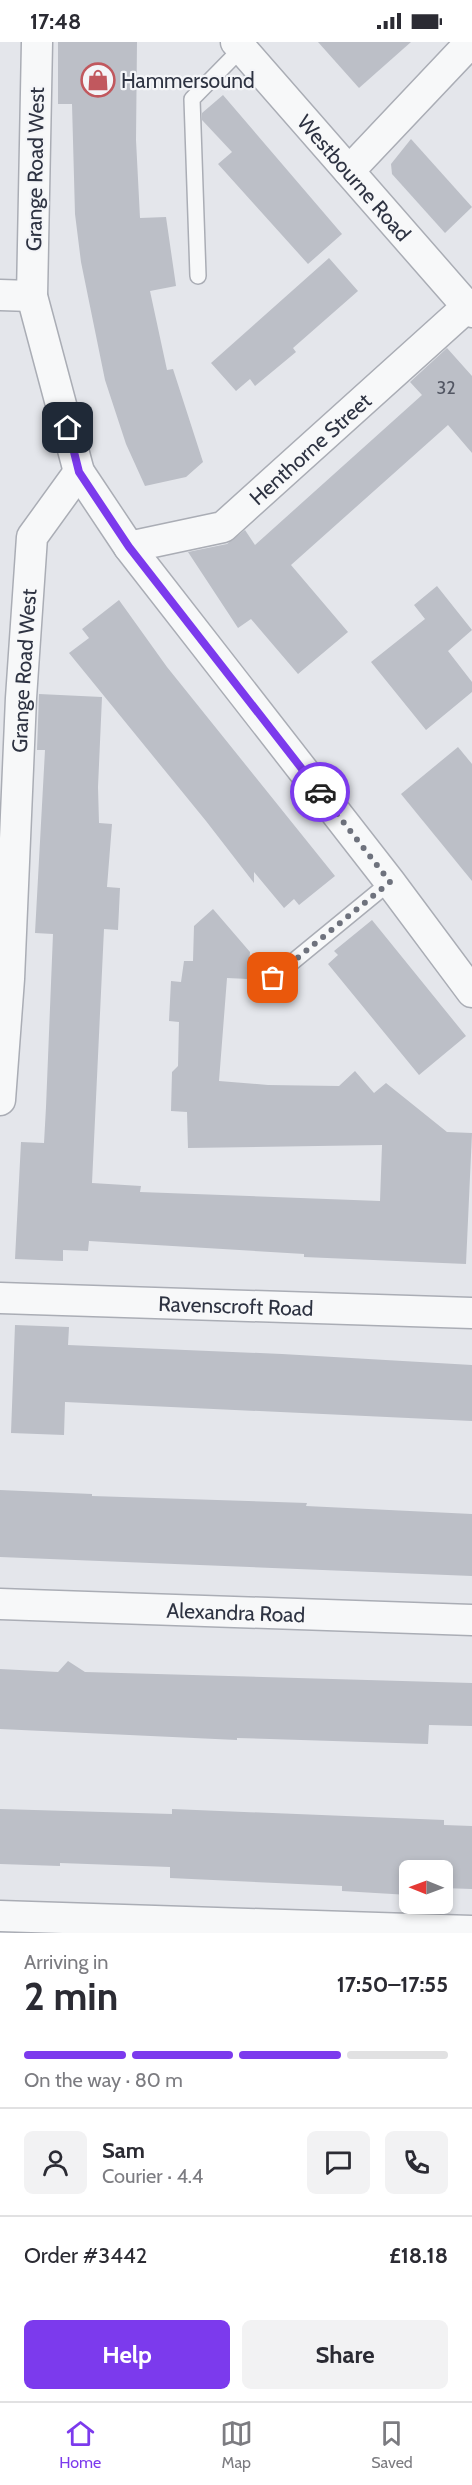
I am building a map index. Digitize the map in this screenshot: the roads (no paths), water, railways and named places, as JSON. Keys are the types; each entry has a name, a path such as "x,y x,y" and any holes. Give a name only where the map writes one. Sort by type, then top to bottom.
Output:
{"street":[{"name":"Grange Road West","path":"37,42 32,296 79,472 129,547 390,882 472,992"},
{"path":"349,171 471,42"},
{"name":"Westbourne Road","path":"239,45 470,310"},
{"path":"0,296 32,296"},
{"name":"Henthorne Street","path":"129,547 223,527 470,310"},
{"name":"Grange Road West","path":"0,1100 10,698 32,537 79,472"},
{"name":"Ravenscroft Road","path":"0,1298 472,1313"},
{"name":"Alexandra Road","path":"0,1604 472,1620"},
{"path":"0,1916 110,1926 472,1931"}],"lane":[{"path":"198,276 192,99 239,45"},
{"path":"273,978 390,882"}],"place":[{"name":"Hammersound","path":"98,80"}]}
